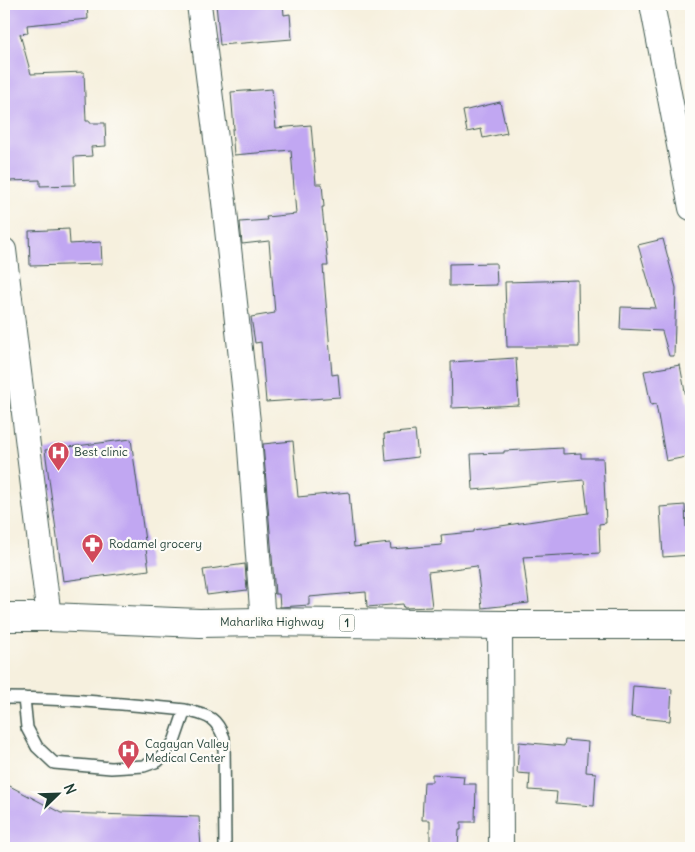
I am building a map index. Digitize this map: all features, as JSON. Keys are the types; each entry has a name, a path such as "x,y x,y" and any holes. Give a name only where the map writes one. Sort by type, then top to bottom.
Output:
{"highway":[{"name":"Maharlika Highway","path":"4,617 200,623 691,625"}],"street":[{"path":"199,4 224,202 248,422 263,622"},
{"path":"652,4 691,208"},
{"path":"4,250 49,617"},
{"path":"500,625 501,848"}],"lane":[{"path":"4,698 106,702 185,710 211,717 220,726 224,738 225,848"},
{"path":"24,698 26,728 37,747 54,763 111,768 144,766 158,761 174,742 185,710"}],"building":[{"path":"4,4 87,4 88,19 27,25 28,33 20,34 31,74 84,72 86,121 90,121 90,123 105,123 106,146 91,147 92,156 74,157 75,185 40,186 40,180 8,181 4,84"},
{"path":"216,4 283,4 284,15 290,14 292,39 220,45"},
{"path":"272,89 276,128 311,125 316,184 322,184 324,207 322,207 328,266 323,266 332,375 338,374 340,397 266,402 261,342 255,343 251,317 275,313 269,241 242,244 240,222 267,220 266,217 296,214 291,150 234,155 231,92"},
{"path":"500,102 507,133 483,138 481,129 467,132 463,111"},
{"path":"69,229 70,244 101,242 102,264 30,266 29,231"},
{"path":"663,239 676,288 674,356 669,356 662,331 620,329 621,307 656,308 638,245"},
{"path":"496,263 497,285 449,286 449,264"},
{"path":"578,280 579,347 507,347 505,282"},
{"path":"516,358 519,405 452,408 451,362"},
{"path":"680,365 691,424 691,456 666,461 656,404 651,405 644,371"},
{"path":"415,431 418,457 386,461 384,434"},
{"path":"131,439 149,570 63,581 45,450"},
{"path":"293,441 298,497 349,492 354,547 390,543 391,549 442,545 441,535 474,532 474,530 588,513 584,480 473,490 471,454 563,448 563,454 581,453 581,458 603,458 606,523 599,524 600,553 523,557 529,603 482,608 477,566 428,572 432,607 404,608 403,604 367,607 366,592 309,597 309,605 280,607 279,594 275,594 263,444"},
{"path":"685,505 686,527 691,525 691,555 663,557 660,507"},
{"path":"245,564 247,590 207,595 203,570"},
{"path":"633,686 672,689 670,721 631,717"},
{"path":"565,740 588,742 586,772 596,773 594,806 556,803 557,792 529,790 530,774 517,773 519,742 564,746"},
{"path":"432,774 464,776 463,784 476,784 475,822 461,822 458,848 430,848 430,820 422,820 424,782 432,782"},
{"path":"4,783 61,813 199,817 201,848 4,848"}],"place":[{"name":"Best clinic","path":"58,471"},
{"name":"Rodamel grocery","path":"93,563"},
{"name":"Cagayan Valley Medical Center","path":"129,770"}]}
